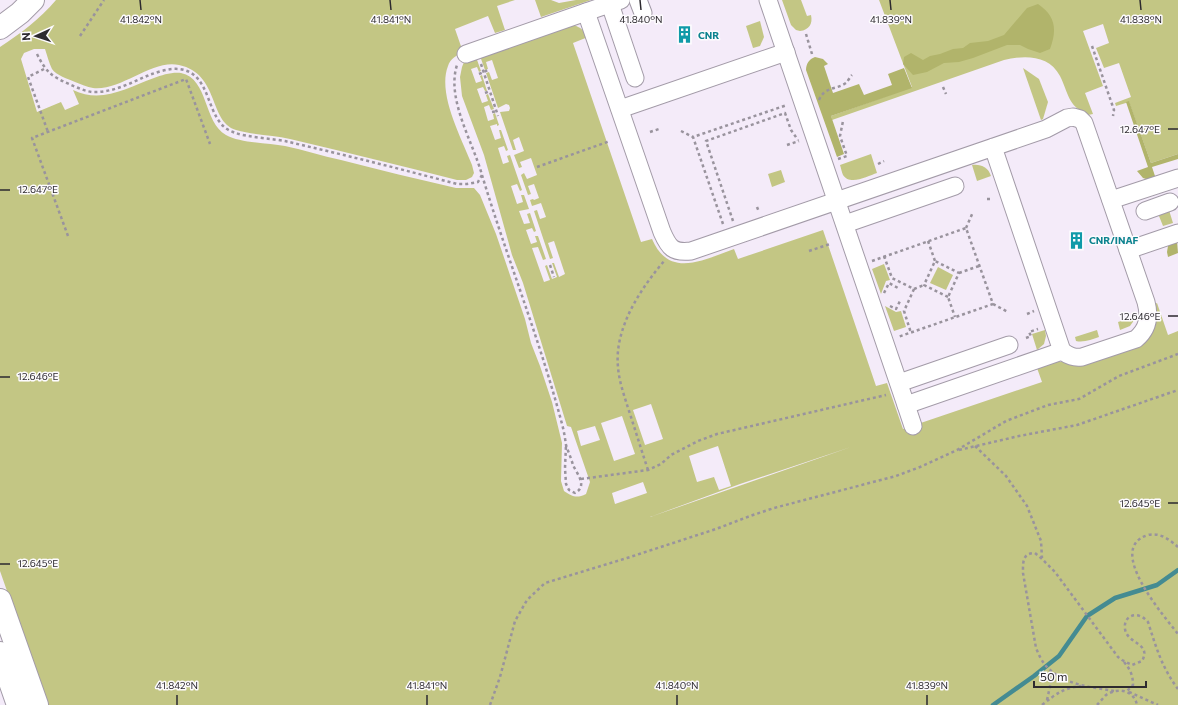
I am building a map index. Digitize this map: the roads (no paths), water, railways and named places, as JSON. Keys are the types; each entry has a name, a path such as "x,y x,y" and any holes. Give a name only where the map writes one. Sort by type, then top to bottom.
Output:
{"main road":[{"path":"2,26 33,0"},
{"path":"0,600 37,705"},
{"path":"0,653 18,705"}],"lane":[{"path":"768,0 913,426"},
{"path":"471,52 616,2 635,78"},
{"path":"586,12 662,232 667,244 675,250 683,252 691,251 993,147 1046,129 1067,118 1073,117 1080,119 1084,123 1148,312 1148,320 1141,335 1136,339 1082,358 1076,358 1062,351 1038,255 993,147"},
{"path":"620,109 786,52"},
{"path":"1111,200 1178,178"},
{"path":"845,224 955,186"},
{"path":"1145,211 1170,202"},
{"path":"1128,250 1178,233"},
{"path":"902,393 1009,345"},
{"path":"902,393 1062,351"}],"waterway":[{"path":"993,705 1059,656 1087,616 1115,598 1157,585 1178,570"}],"place":[{"name":"CNR","path":"685,35"},
{"name":"CNR/INAF","path":"1076,240"}]}
